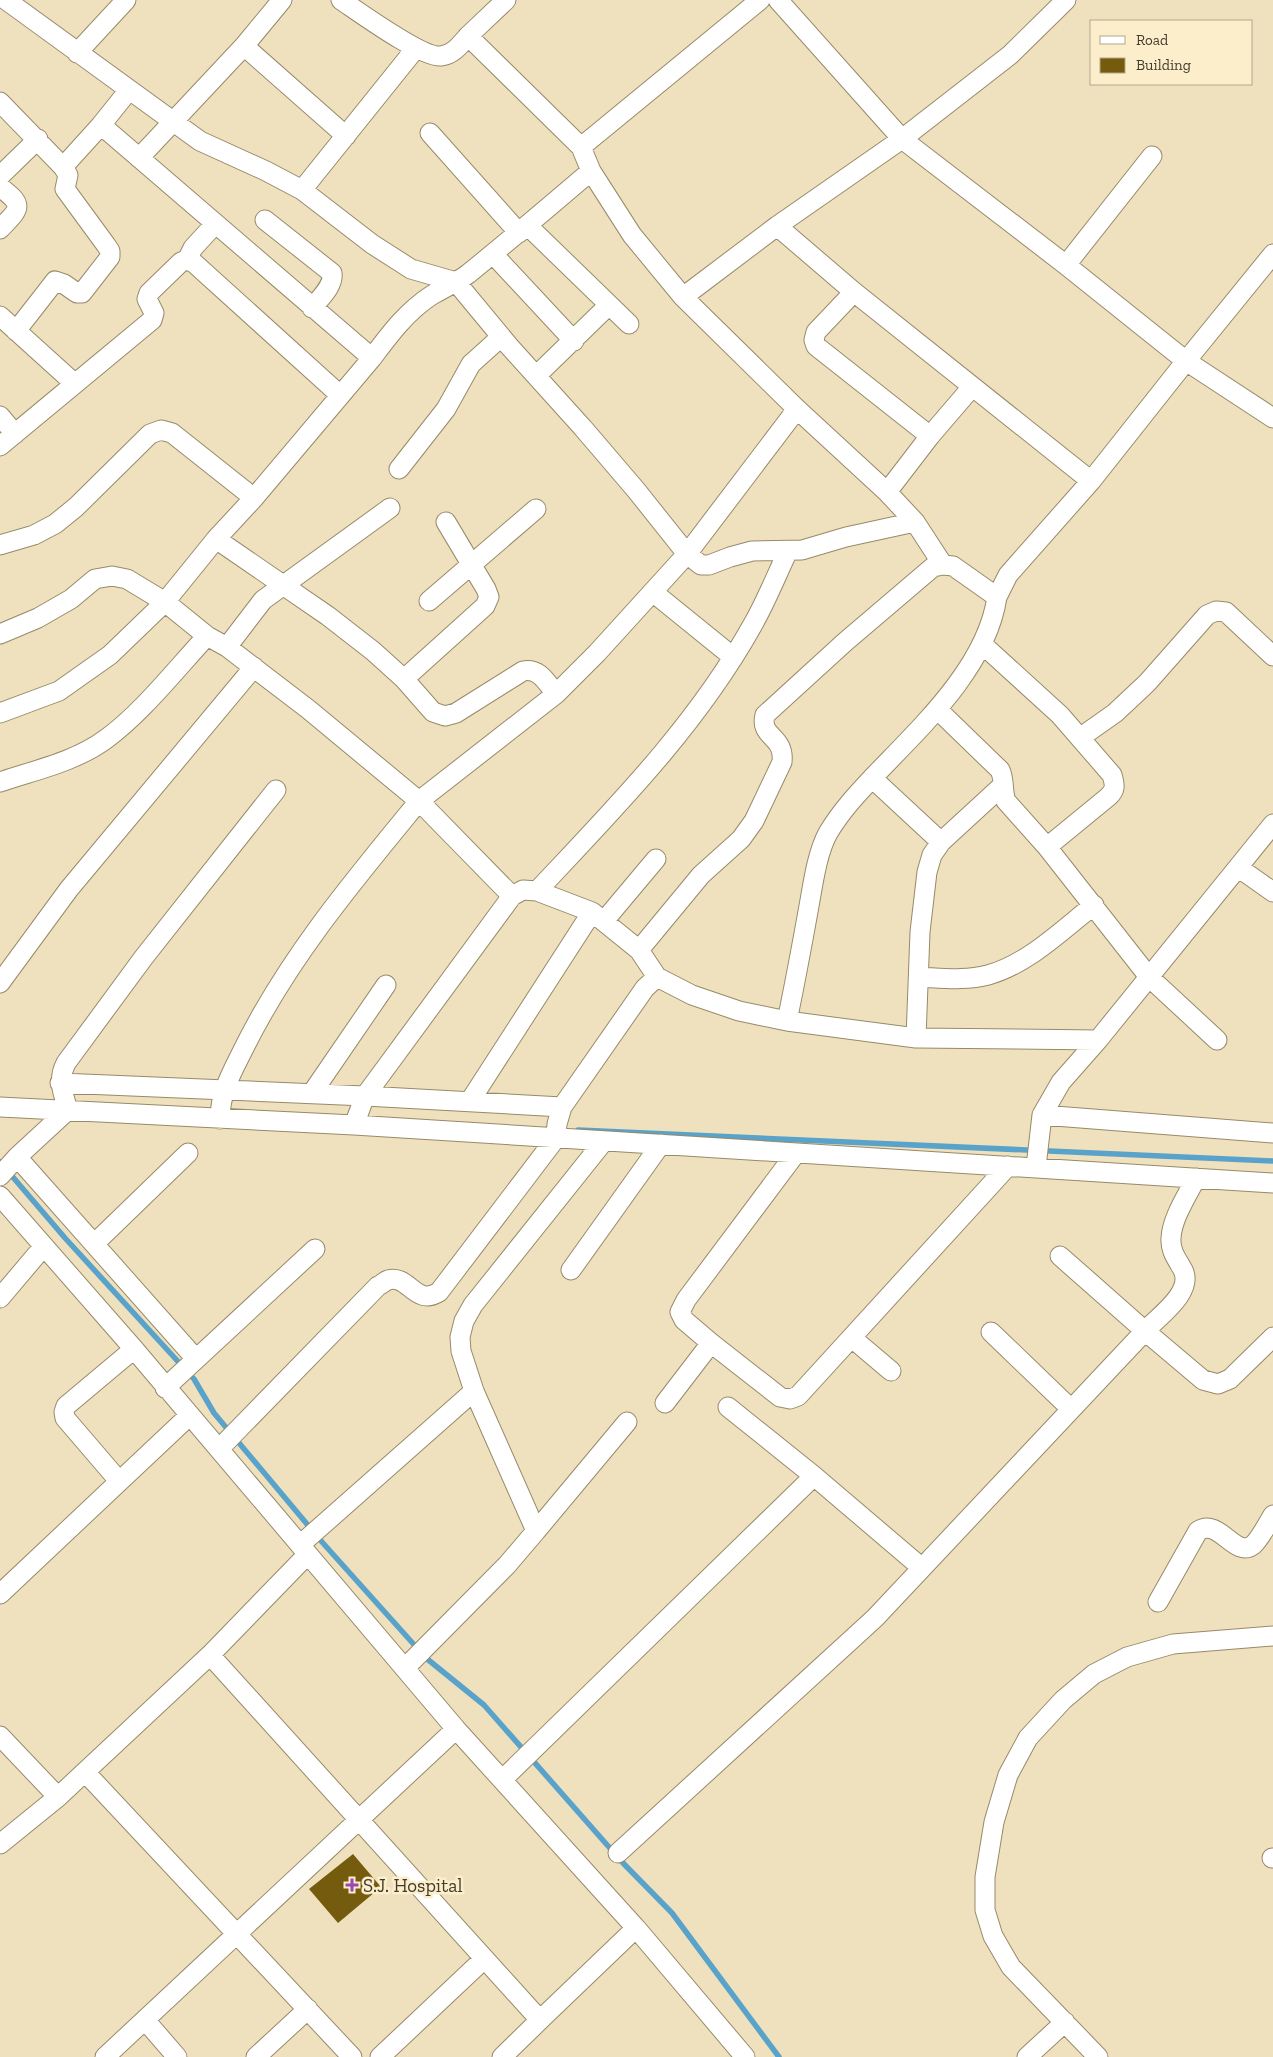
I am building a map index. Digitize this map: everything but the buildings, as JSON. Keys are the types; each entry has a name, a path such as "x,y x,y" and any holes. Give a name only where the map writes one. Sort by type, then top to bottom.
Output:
{"street":[{"path":"6,0 200,141 266,171 302,190 372,244 411,269 456,282 501,337 636,490 686,554 701,565 709,565 730,556 752,551 802,550 846,537 915,522"},
{"path":"77,53 126,0"},
{"path":"140,158 244,46 282,0"},
{"path":"340,0 432,56 442,56 452,52 506,0"},
{"path":"581,147 760,0"},
{"path":"778,0 902,139 1066,265 1186,361 1273,418"},
{"path":"683,297 777,226 902,139 1010,55 1066,0"},
{"path":"468,36 581,147 591,171 632,235 683,297 797,409 887,492 915,522 942,565"},
{"path":"244,46 346,136"},
{"path":"302,190 416,48"},
{"path":"63,167 101,125 129,90"},
{"path":"0,102 38,139 63,167 68,174 65,189 110,251 110,257 82,293 77,294 64,284 55,281 16,330"},
{"path":"101,125 372,358"},
{"path":"430,132 524,230 629,324"},
{"path":"0,176 38,139"},
{"path":"1066,265 1152,156"},
{"path":"0,713 59,691 85,675 110,655 165,602 216,539 254,498 410,312 432,295 456,282 524,230 591,171"},
{"path":"0,187 15,198 18,204 17,210 0,229"},
{"path":"265,220 332,274 331,285 312,308"},
{"path":"187,260 193,248 215,224"},
{"path":"777,226 854,292 1091,481"},
{"path":"493,254 574,341"},
{"path":"787,1021 815,875 828,834 848,803 937,709 975,658 994,616 997,597 1008,574 1091,481 1273,254"},
{"path":"0,446 152,320 154,313 147,299 149,293 181,262 187,260 194,262 340,395"},
{"path":"854,292 816,332 814,340 816,346 930,436"},
{"path":"536,376 609,305"},
{"path":"0,316 74,383"},
{"path":"399,469 446,410 471,364 501,337"},
{"path":"887,492 930,436 972,387"},
{"path":"221,1104 255,1025 297,958 351,883 420,801 556,694 598,653 654,593 686,554 797,409"},
{"path":"0,416 15,434"},
{"path":"0,545 34,535 55,524 76,507 150,434 161,430 172,433 254,498"},
{"path":"226,647 263,600 390,508"},
{"path":"429,601 536,509"},
{"path":"404,679 486,606 489,597 446,522"},
{"path":"216,539 284,585 373,651 404,679 432,712 445,716 456,713 523,671 538,672 556,694"},
{"path":"537,891 661,757 703,703 752,626 788,550"},
{"path":"639,950 701,875 742,839 754,821 782,762 783,752 780,744 765,730 763,723 765,715 845,642 933,567 942,565 953,566 997,597"},
{"path":"0,634 38,618 71,599 95,579 112,576 127,579 165,602 208,636 254,667 420,801 512,896"},
{"path":"654,593 733,657"},
{"path":"1081,737 1115,712 1147,683 1207,616 1216,610 1226,612 1273,656"},
{"path":"0,782 73,758 106,740 134,715 208,636"},
{"path":"982,644 1022,679 1081,737 1112,775 1115,784 1114,792 1047,846"},
{"path":"0,984 69,889 254,667"},
{"path":"937,709 1000,770 1004,777 1003,785 1006,801 1047,846 1149,977 1218,1040"},
{"path":"872,778 941,842"},
{"path":"916,1038 920,932 926,872 932,855 941,842 1003,785"},
{"path":"276,790 144,957 66,1063 62,1072 64,1097 7,1168 94,1244 181,1373 190,1415 228,1440 309,1542 416,1658 456,1728 507,1775 745,2057"},
{"path":"1037,1161 1041,1124 1061,1082 1098,1040 1273,824"},
{"path":"470,1102 598,917 656,859"},
{"path":"1239,868 1273,892"},
{"path":"354,1125 365,1096 512,896 523,890 537,891 598,917 639,950 657,976 692,995 739,1010 787,1021 916,1038 1098,1040"},
{"path":"919,977 958,979 989,975 1037,950 1094,905"},
{"path":"228,1440 378,1286 389,1280 402,1282 420,1295 431,1297 439,1292 559,1120 645,988 657,976"},
{"path":"312,1094 386,985"},
{"path":"64,1097 221,1104 312,1094 470,1102 559,1120 604,1141 1008,1166 1037,1161 1196,1178 1273,1183"},
{"path":"0,1107 64,1097 221,1104 354,1125 559,1120"},
{"path":"1041,1124 1273,1133"},
{"path":"536,1531 474,1391 461,1351 460,1337 464,1321 473,1305 604,1141"},
{"path":"571,1270 661,1144"},
{"path":"94,1244 188,1153"},
{"path":"796,1153 686,1300 680,1312 684,1320 711,1343 780,1397 790,1399 798,1396 1008,1166"},
{"path":"618,1853 875,1618 1070,1408 1182,1293 1185,1282 1184,1272 1172,1252 1171,1237 1174,1223 1196,1178"},
{"path":"0,1196 134,1349 181,1373"},
{"path":"0,1298 44,1246"},
{"path":"181,1373 315,1249"},
{"path":"1060,1256 1204,1380 1218,1384 1230,1379 1273,1337"},
{"path":"991,1332 1070,1408"},
{"path":"852,1338 891,1371"},
{"path":"665,1403 711,1343"},
{"path":"119,1481 65,1418 64,1412 66,1406 134,1349"},
{"path":"0,1844 58,1797 210,1655 309,1542 474,1391"},
{"path":"728,1407 814,1476 922,1568"},
{"path":"0,1594 190,1415"},
{"path":"416,1658 507,1565 627,1422"},
{"path":"507,1775 814,1476"},
{"path":"1158,1602 1198,1531 1204,1527 1212,1528 1237,1546 1246,1548 1253,1545 1273,1515"},
{"path":"1098,2057 1011,1967 993,1936 985,1910 985,1877 994,1822 1008,1775 1028,1738 1063,1700 1094,1674 1127,1657 1173,1644 1273,1636"},
{"path":"210,1655 540,2020"},
{"path":"105,2057 360,1821 456,1728"},
{"path":"0,1736 58,1797"},
{"path":"85,1772 352,2057"},
{"path":"502,2057 636,1928"},
{"path":"380,2057 484,1959"},
{"path":"256,2057 308,2009"},
{"path":"145,2020 178,2057"},
{"path":"1027,2057 1065,2022"}],"waterway":[{"path":"578,1130 1273,1161"},
{"path":"0,1162 65,1238 194,1379 214,1413 322,1542 426,1658 484,1705 623,1863 672,1913 779,2057"}],"place":[{"name":"S.J. Hospital","path":"352,1885"}]}
